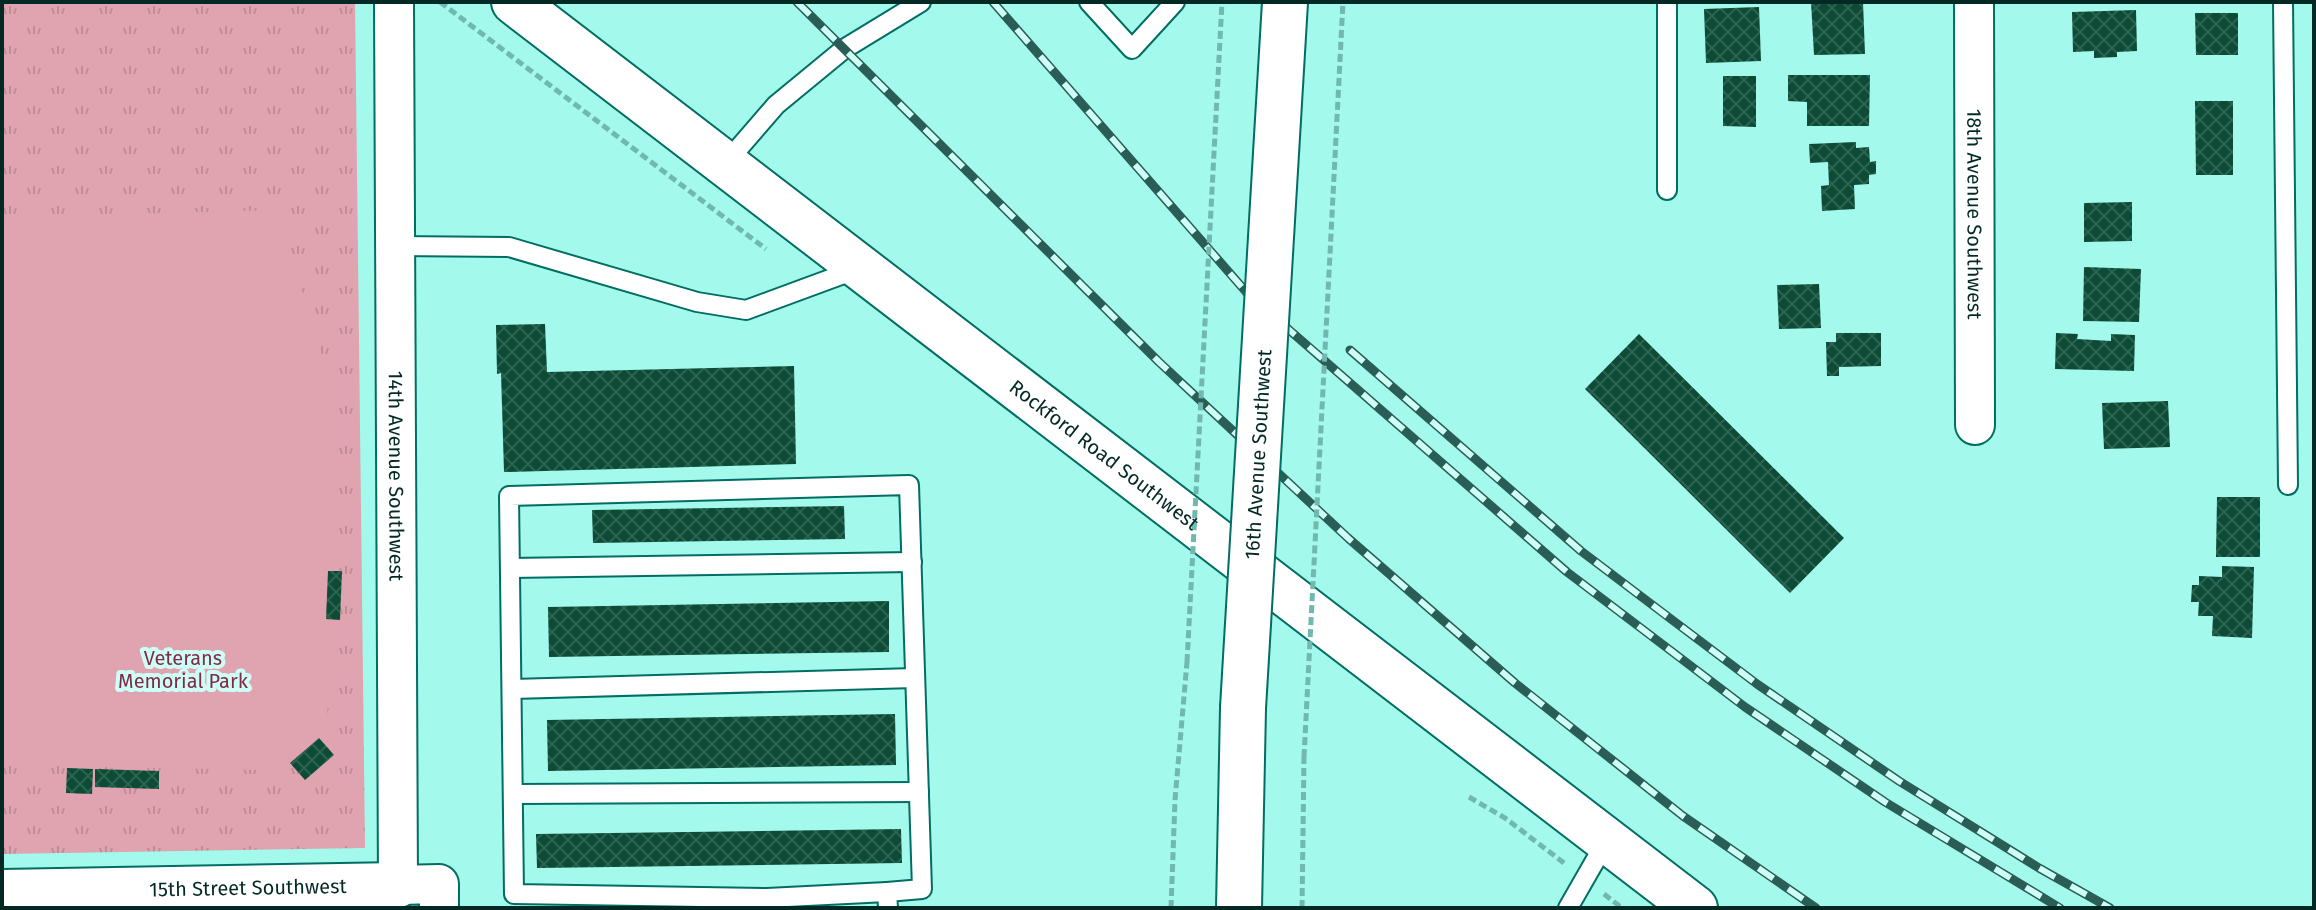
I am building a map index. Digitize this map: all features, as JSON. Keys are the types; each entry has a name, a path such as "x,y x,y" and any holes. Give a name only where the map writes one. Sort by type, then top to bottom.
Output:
{"street":[{"name":"14th Avenue Southwest","path":"394,2 398,885"},
{"name":"Rockford Road Southwest","path":"514,2 1695,908"},
{"name":"16th Avenue Southwest","path":"1239,908 1243,708 1285,2"},
{"name":"18th Avenue Southwest","path":"1974,2 1975,425"},
{"path":"398,885 439,884 439,908"},
{"name":"15th Street Southwest","path":"2,892 398,885"}],"lane":[{"path":"725,164 776,105 844,49 921,2"},
{"path":"1089,2 1132,49 1175,2"},
{"path":"1667,2 1667,190"},
{"path":"2283,2 2288,485"},
{"path":"395,246 509,247 697,302 746,310 860,268"},
{"path":"909,485 912,562 922,889 887,900 768,903 514,894 509,496 909,485"},
{"path":"510,568 912,562"},
{"path":"512,689 915,678"},
{"path":"513,794 919,792"},
{"path":"1568,908 1607,840"}],"path":[{"path":"1171,908 1222,2"},
{"path":"1302,908 1304,757 1343,2"},
{"path":"1469,797 1505,818 1622,908"}],"green space":[{"name":"Veterans Memorial Park","path":"2,2 355,2 365,848 2,854"},
{"path":"277,210 339,410 327,719 263,770 2,765 2,221 29,216"}],"building":[{"path":"1811,2 1863,2 1865,54 1814,55"},
{"path":"1759,7 1761,61 1706,63 1704,9"},
{"path":"2136,10 2137,51 2117,52 2117,57 2094,58 2094,51 2073,52 2072,12"},
{"path":"2195,13 2238,13 2238,55 2196,55"},
{"path":"1788,75 1870,75 1869,126 1807,126 1807,102 1788,101"},
{"path":"1723,76 1756,76 1756,127 1723,126"},
{"path":"2195,101 2233,101 2233,175 2196,175"},
{"path":"1856,142 1856,148 1869,147 1870,162 1876,161 1876,174 1869,175 1869,184 1854,185 1855,209 1822,211 1821,186 1829,185 1828,162 1810,163 1809,144"},
{"path":"2132,202 2132,241 2084,242 2084,203"},
{"path":"2084,267 2141,269 2139,322 2083,321"},
{"path":"1819,284 1821,328 1779,329 1777,285"},
{"path":"545,324 547,372 794,366 796,464 504,472 496,325"},
{"path":"1836,333 1881,333 1881,366 1839,367 1839,376 1827,376 1826,342 1836,342"},
{"path":"2056,333 2078,334 2077,339 2111,341 2111,334 2135,335 2134,371 2055,369"},
{"path":"1639,334 1844,538 1790,593 1585,389"},
{"path":"2168,401 2170,447 2104,449 2102,403"},
{"path":"2217,497 2260,497 2260,557 2216,557"},
{"path":"844,506 845,539 593,543 592,510"},
{"path":"2222,566 2254,567 2252,638 2212,636 2213,616 2198,616 2199,602 2191,602 2192,585 2199,585 2199,576 2222,577"},
{"path":"328,571 342,571 340,620 326,619"},
{"path":"889,601 889,652 549,657 548,607"},
{"path":"895,714 896,765 548,771 547,720"},
{"path":"319,738 334,755 305,780 290,763"},
{"path":"67,768 93,769 92,794 66,793"},
{"path":"95,769 159,771 159,789 95,787"},
{"path":"901,829 902,863 537,868 536,834"}],"railway":[{"path":"797,2 1159,362 1348,538 1515,683 1683,816 1816,908"},
{"path":"993,2 1248,294 1567,572 1745,707 1885,802 2060,908"},
{"path":"1350,350 1581,551 1757,684 1899,781 2110,908"}]}
